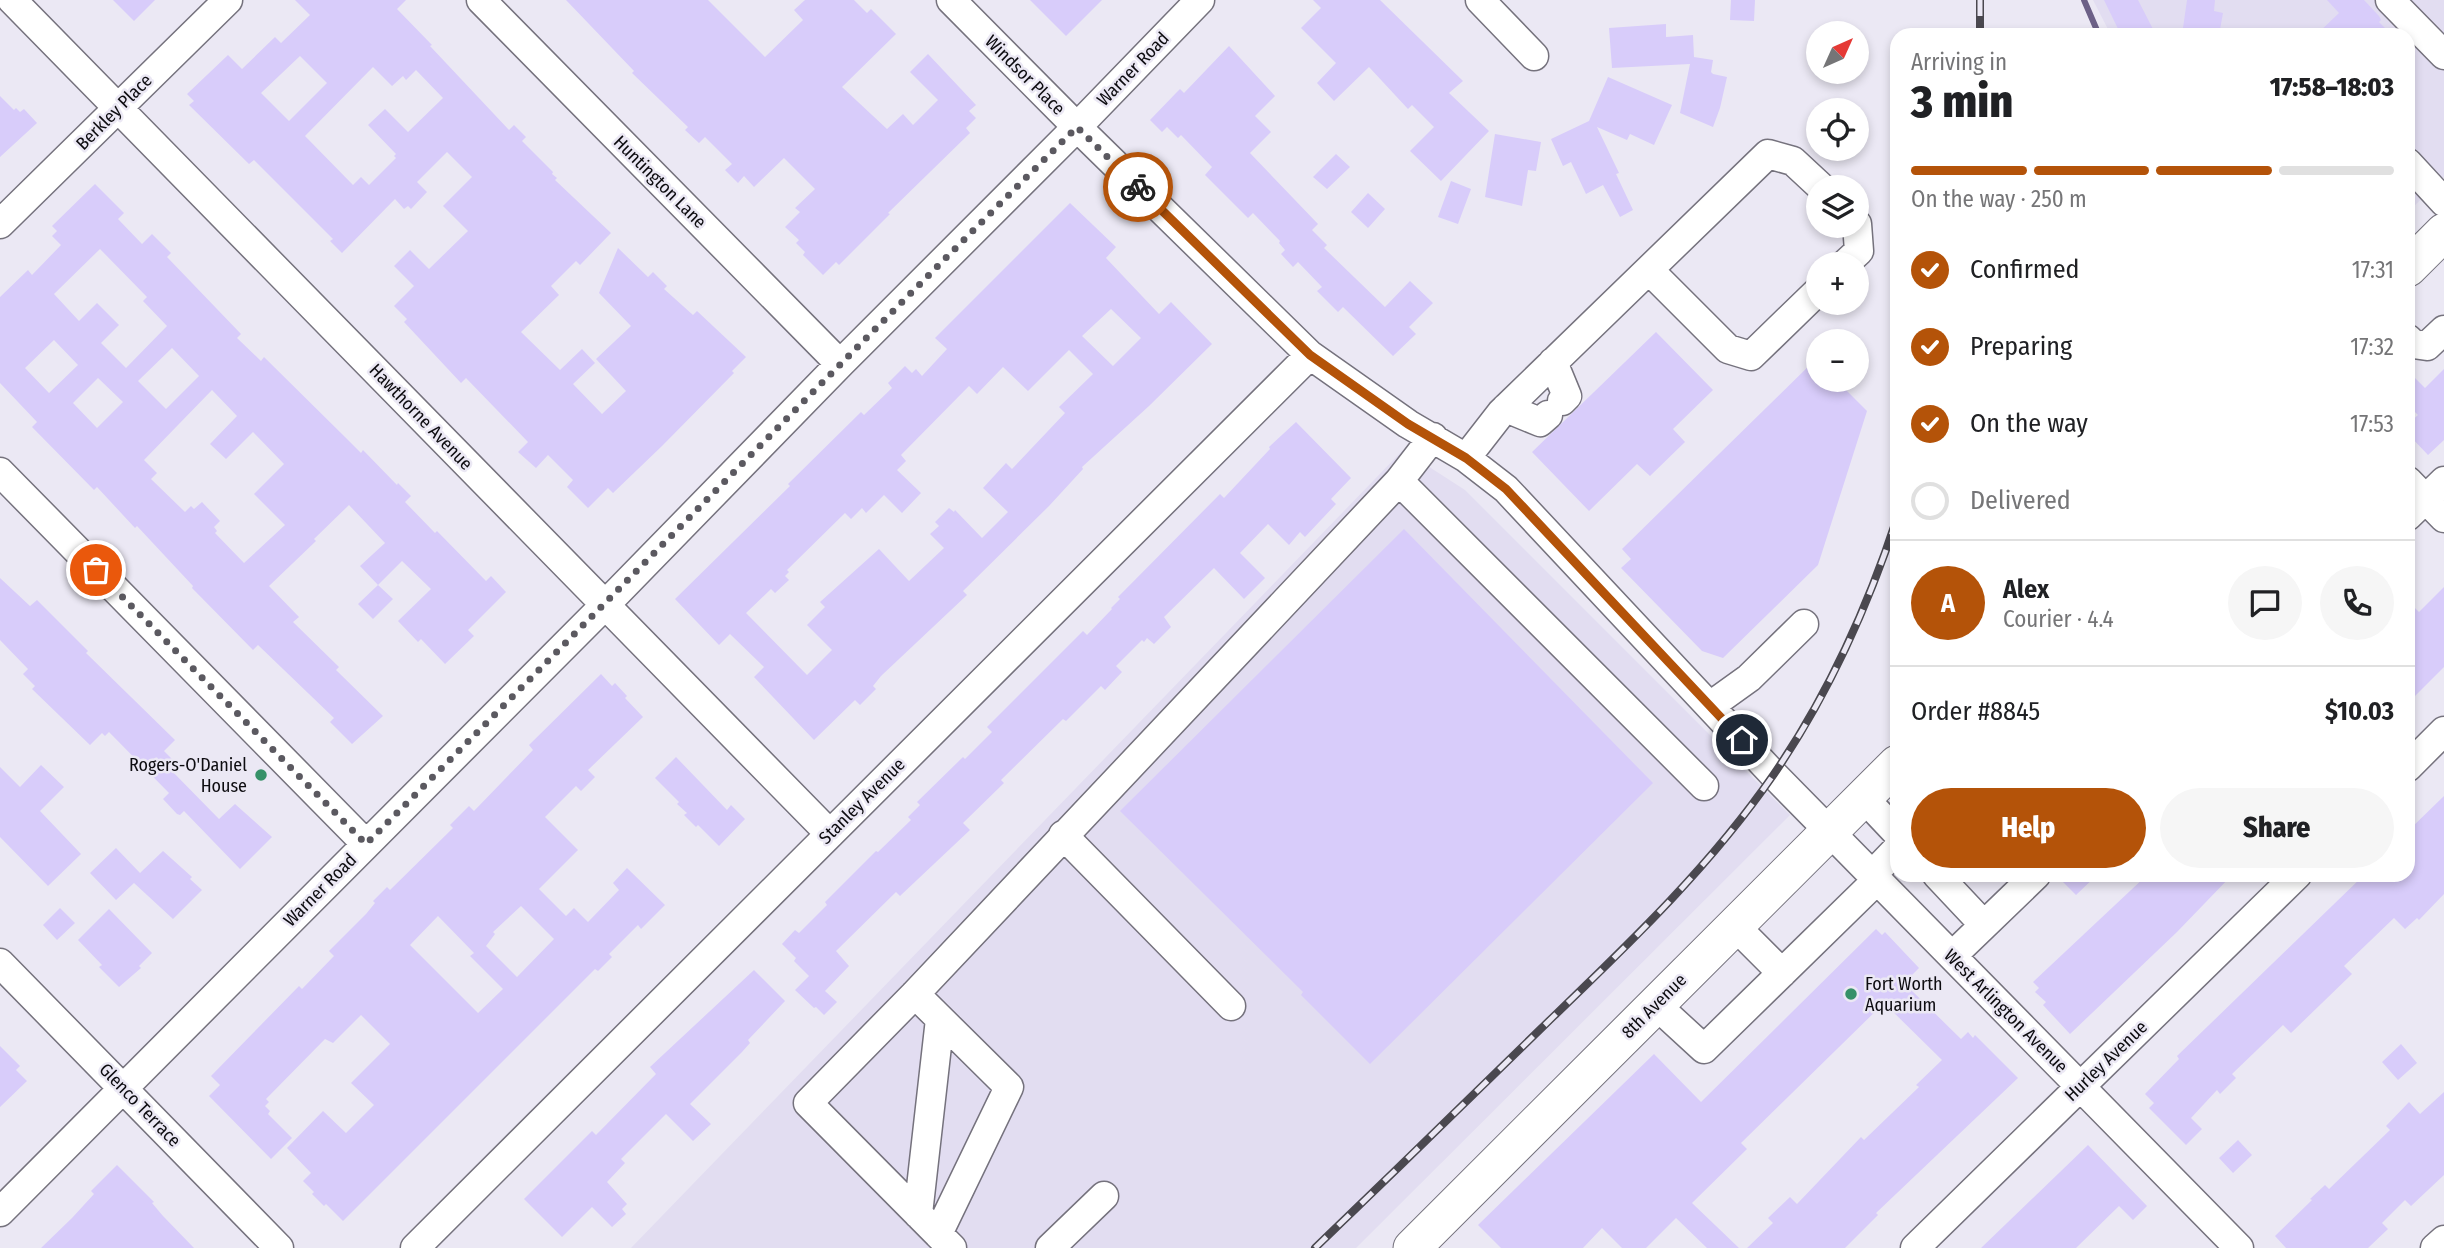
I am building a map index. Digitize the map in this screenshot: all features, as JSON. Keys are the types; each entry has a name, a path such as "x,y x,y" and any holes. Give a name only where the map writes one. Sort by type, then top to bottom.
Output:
{"main road":[{"path":"2415,261 2444,232"},
{"name":"8th Avenue","path":"1412,1248 1890,771"}],"street":[{"name":"Hawthorne Avenue","path":"12,0 830,834"},
{"name":"Berkley Place","path":"0,224 228,0"},
{"name":"Huntington Lane","path":"481,0 839,364"},
{"name":"Windsor Place","path":"951,0 1310,355 1408,424 1466,458 1506,489 1774,775"},
{"name":"Warner Road","path":"0,1212 605,605 839,364 1200,0"},
{"path":"1480,0 1534,56"},
{"path":"2390,0 2444,55"},
{"path":"1466,458 1506,408 1768,154 1793,161 1808,175"},
{"path":"2415,171 2444,202"},
{"path":"1649,270 1728,349 1751,356 1806,303"},
{"path":"2415,344 2427,346 2444,330"},
{"name":"Stanley Avenue","path":"415,1248 1310,355"},
{"path":"1506,408 1540,422 1555,408 1567,396 1553,362"},
{"path":"915,994 1009,1087 945,1241 808,1103 915,994 1399,481 1433,438"},
{"path":"0,472 366,844"},
{"path":"1399,481 1704,786"},
{"path":"1710,706 1749,678 1804,624"},
{"path":"2415,759 2444,732"},
{"name":"West Arlington Avenue","path":"1774,775 2239,1248"},
{"path":"1863,797 1890,826"},
{"path":"1063,835 1231,1006"},
{"path":"1655,1004 1704,1049 1782,974 1875,877 1890,846"},
{"path":"1944,882 1984,925"},
{"path":"1952,956 2029,882"},
{"name":"Hurley Avenue","path":"1915,1248 2290,882"},
{"path":"1734,925 1782,974"},
{"name":"Glenco Terrace","path":"0,962 279,1248"},
{"path":"918,1214 940,1019"},
{"path":"1050,1248 1104,1196"},
{"path":"2435,1248 2444,1240"}],"shaded area":[{"path":"2093,0 2444,0 2444,177 2415,205 2415,28 2107,28"},
{"path":"1403,450 1465,490 1790,815 1356,1248 631,1248"}],"building":[{"path":"113,0 155,0 134,21"},
{"path":"295,0 406,0 397,9 509,130 514,125 526,137 522,141 553,172 557,178 555,180 611,233 580,265 576,261 551,286 559,295 521,332 560,370 582,349 595,363 573,384 602,414 626,391 596,359 631,326 599,293 618,248 648,277 653,272 667,286 664,289 693,315 697,311 746,357 732,371 734,373 613,493 608,488 588,508 567,487 573,480 548,455 536,468 518,452 528,442 466,378 461,383 404,322 407,319 394,306 414,286 394,266 410,250 429,269 468,231 443,206 472,177 447,152 417,182 427,192 411,209 408,206 404,209 395,199 342,253 330,241 333,239 254,160 249,164 189,105 194,101 187,94 228,55 242,69 275,37 281,43 310,15","holes":["300,56 327,83 289,121 261,93","373,67 392,86 403,76 406,80 416,70 443,98 408,132 385,109 368,125 396,154 396,158 369,185 361,177 353,185 305,136"]},
{"path":"566,0 708,0 765,57 803,20 794,10 805,0 854,0 867,13 871,9 896,34 842,87 887,129 903,114 913,125 938,100 910,72 928,54 976,105 969,111 976,118 966,128 970,133 839,265 836,262 823,275 803,255 805,252 796,243 799,240 785,227 800,212 795,208 815,189 784,158 754,187 744,176 738,183 725,170 732,164 705,137 699,143 685,130 688,127 632,73 634,71"},
{"path":"1030,0 1102,0 1066,36"},
{"path":"1313,0 1380,0 1463,81 1449,93 1489,131 1441,181 1410,151 1434,127 1412,105 1408,109 1369,67 1334,101 1317,83 1336,63 1301,28 1321,8"},
{"path":"1731,0 1755,0 1754,21 1730,20"},
{"path":"2104,0 2138,0 2152,28 2118,28"},
{"path":"2187,0 2215,0 2214,11 2223,13 2220,28 2183,28"},
{"path":"2327,0 2364,0 2379,16 2379,22 2385,28 2323,28 2339,13"},
{"path":"1666,24 1666,37 1693,35 1694,57 1713,60 1711,72 1727,77 1713,127 1680,113 1690,64 1612,68 1609,28"},
{"path":"1229,46 1275,96 1255,116 1271,132 1250,153 1318,224 1312,230 1327,245 1324,248 1385,307 1410,281 1433,303 1409,327 1416,334 1393,356 1343,307 1338,312 1317,291 1322,287 1298,262 1293,267 1281,254 1285,250 1280,241 1253,213 1248,218 1205,175 1212,167 1181,135 1178,138 1167,127 1162,132 1150,120 1180,89 1184,93"},
{"path":"1608,77 1672,105 1654,145 1630,134 1627,140 1597,127 1633,210 1620,217 1603,185 1586,194 1571,162 1563,166 1551,139 1589,121"},
{"path":"0,96 14,110 16,108 20,112 24,109 37,123 0,157"},
{"path":"1495,134 1541,142 1536,171 1528,170 1522,206 1485,197"},
{"path":"1336,154 1350,167 1327,189 1313,177"},
{"path":"1451,181 1471,189 1458,224 1438,217"},
{"path":"95,184 124,213 118,219 142,244 152,234 171,253 167,257 241,334 237,338 261,361 264,357 361,453 363,450 397,485 398,483 411,496 405,502 435,533 437,531 486,581 491,576 506,592 468,630 474,636 445,664 421,639 418,642 398,621 431,589 402,561 378,585 360,566 385,543 349,505 314,539 316,541 269,586 299,617 293,622 339,667 336,670 383,716 352,744 330,722 334,718 258,645 253,650 192,588 137,526 135,528 97,487 94,490 32,427 37,422 0,383 0,297 28,270 32,275 61,245 52,236 57,231 52,226","holes":["100,249 147,297 143,301 167,326 126,368 101,343 119,325 97,303 79,321 54,294","54,340 78,365 49,393 25,368","172,348 199,376 166,409 138,381","98,378 123,402 97,428 73,403","212,390 237,416 210,444 226,459 253,432 284,464 254,494 285,525 244,563 215,533 217,531 214,527 220,521 202,502 194,509 191,506 185,512 151,479 157,473 144,460"]},
{"path":"1368,193 1385,209 1368,228 1351,212"},
{"path":"1070,203 1116,247 1106,258 1159,314 1171,302 1212,344 1082,467 1049,506 963,591 967,595 881,676 873,686 876,689 860,705 855,700 814,740 754,677 764,667 730,634 719,645 675,599 861,412 864,415 892,388 888,383 905,366 912,373 916,369 922,376 947,349 935,338","holes":["1111,309 1141,338 1113,366 1082,336","1069,350 1093,374 1059,407 1065,413 1012,469 1006,463 983,488 1008,512 982,538 955,510 954,512 949,508 935,522 939,526 930,534 944,548 909,581 879,549 820,602 825,607 807,625 832,650 807,675 746,613 771,589 775,593 789,580 785,576 789,572 787,570 845,513 851,519 862,508 866,513 884,495 902,513 921,493 897,470 906,461 901,455 969,386 977,394 1003,367 1028,391"]},
{"path":"1656,332 1713,390 1673,429 1685,442 1650,476 1637,464 1589,511 1532,452"},
{"path":"1806,369 1806,392 1848,392 1867,411 1818,565 1723,658 1702,651 1621,568 1631,559 1622,549"},
{"path":"2444,369 2444,440 2428,455 2415,441 2415,418 2418,415 2415,412 2415,378 2425,388"},
{"path":"1296,422 1351,478 1331,499 1336,504 1305,537 1300,532 1289,545 1268,524 1240,553 1265,578 1244,599 1214,568 1164,617 1171,627 1154,644 1147,638 1144,642 1142,640 1116,666 1122,672 1105,690 1101,686 1001,780 1004,783 963,823 970,830 900,896 896,892 836,951 849,966 825,991 837,1002 824,1015 814,1008 795,990 809,976 782,944 795,930 799,933 827,905 825,902 911,820 908,817 920,805 917,802 992,732 987,727 1083,631 1087,635 1112,609 1120,599 1118,597 1220,494 1224,498 1269,447"},
{"path":"1404,529 1653,783 1370,1064 1301,995 1303,992 1120,811"},
{"path":"0,578 30,606 37,600 88,651 86,653 175,740 164,751 175,762 169,768 219,819 235,804 272,837 240,869 184,811 180,815 177,814 163,799 169,793 109,732 105,736 102,733 90,745 32,689 35,686 23,674 28,669 0,640"},
{"path":"378,585 393,599 373,619 358,604"},
{"path":"2444,587 2444,667 2415,696 2415,608 2419,612"},
{"path":"601,674 612,686 615,683 627,696 625,698 643,717 588,770 595,777 581,791 576,786 545,817 578,850 539,889 566,916 574,908 588,922 619,890 613,883 627,868 665,905 641,929 638,925 609,954 612,957 598,971 595,969 343,1221 312,1194 314,1192 303,1181 311,1173 287,1148 323,1111 346,1133 374,1105 351,1083 390,1044 361,1015 333,1043 325,1039 266,1099 269,1102 265,1106 270,1111 268,1114 292,1138 271,1159 209,1096 220,1085 211,1076 299,986 302,989 334,956 329,951 366,914 375,903 373,901 387,887 390,890 453,828 450,825 469,806 474,811 533,750 529,745","holes":["521,906 554,939 517,977 486,946 495,934 493,932","438,916 474,953 470,956 503,989 478,1013 410,945"]},
{"path":"676,757 727,810 731,805 745,819 719,846 684,815 687,813 677,804 679,802 655,778"},
{"path":"41,765 64,787 40,811 81,854 48,886 0,837 0,767 20,787"},
{"path":"2444,796 2444,894 2419,920 2417,918 2405,929 2394,918 2344,966 2352,974 2291,1033 2283,1025 2232,1074 2236,1078 2220,1094 2217,1090 2191,1118 2202,1129 2186,1145 2149,1108 2154,1103 2145,1094 2179,1059 2177,1056 2357,882 2415,882 2415,824"},
{"path":"116,848 140,873 163,851 192,877 190,879 202,890 173,919 134,883 116,900 90,873"},
{"path":"2063,882 2090,882 2076,895"},
{"path":"2140,882 2225,882 2070,1034 2043,1005 2046,1002 2035,992 2039,988 2033,982"},
{"path":"60,908 75,923 57,940 43,925"},
{"path":"109,909 152,953 139,966 141,968 119,987 78,940"},
{"path":"1876,929 1882,935 1885,932 1919,968 1904,983 1961,1039 1968,1032 1973,1038 1975,1035 2018,1078 1876,1213 1878,1215 1845,1248 1747,1248 1773,1223 1768,1218 1790,1197 1797,1204 1861,1137 1864,1140 1919,1087 1916,1085 1942,1060 1884,1003 1741,1143 1747,1149 1692,1203 1739,1248 1707,1248 1676,1218 1646,1248 1622,1248 1602,1228 1583,1248 1501,1248 1478,1225 1654,1054 1701,1102"},
{"path":"754,970 785,1001 748,1040 750,1043 742,1052 690,1104 711,1124 693,1141 666,1114 621,1159 625,1163 607,1182 627,1204 622,1209 626,1214 612,1227 592,1207 562,1237 524,1199 592,1131 596,1135 656,1074 650,1067"},
{"path":"2401,1044 2417,1063 2398,1080 2382,1062"},
{"path":"0,1046 20,1066 16,1070 27,1081 0,1107"},
{"path":"2444,1092 2444,1175 2411,1206 2405,1200 2382,1223 2388,1229 2368,1248 2286,1248 2275,1236 2312,1200 2310,1199 2325,1185 2329,1189 2390,1130 2386,1126 2409,1102 2420,1114"},
{"path":"2238,1140 2252,1155 2233,1173 2219,1158"},
{"path":"2088,1145 2147,1206 2133,1220 2119,1206 2076,1248 1981,1248"},
{"path":"117,1165 194,1248 41,1248 94,1194 91,1191"}],"waterway":[{"path":"2084,0 2096,28"}],"railway":[{"path":"1980,0 1980,28"},
{"path":"1315,1248 1613,959 1725,839 1794,744 1829,682 1873,585 1890,538"}],"way so far":[{"path":"96,570 366,844 605,605 839,364 1077,127 1138,187"}],"place":[{"name":"Rogers-O'Daniel House","path":"261,775"},
{"name":"Fort Worth Aquarium","path":"1851,994"}],"route":[{"path":"1138,187 1310,355 1408,424 1466,458 1506,489 1742,740"}]}
